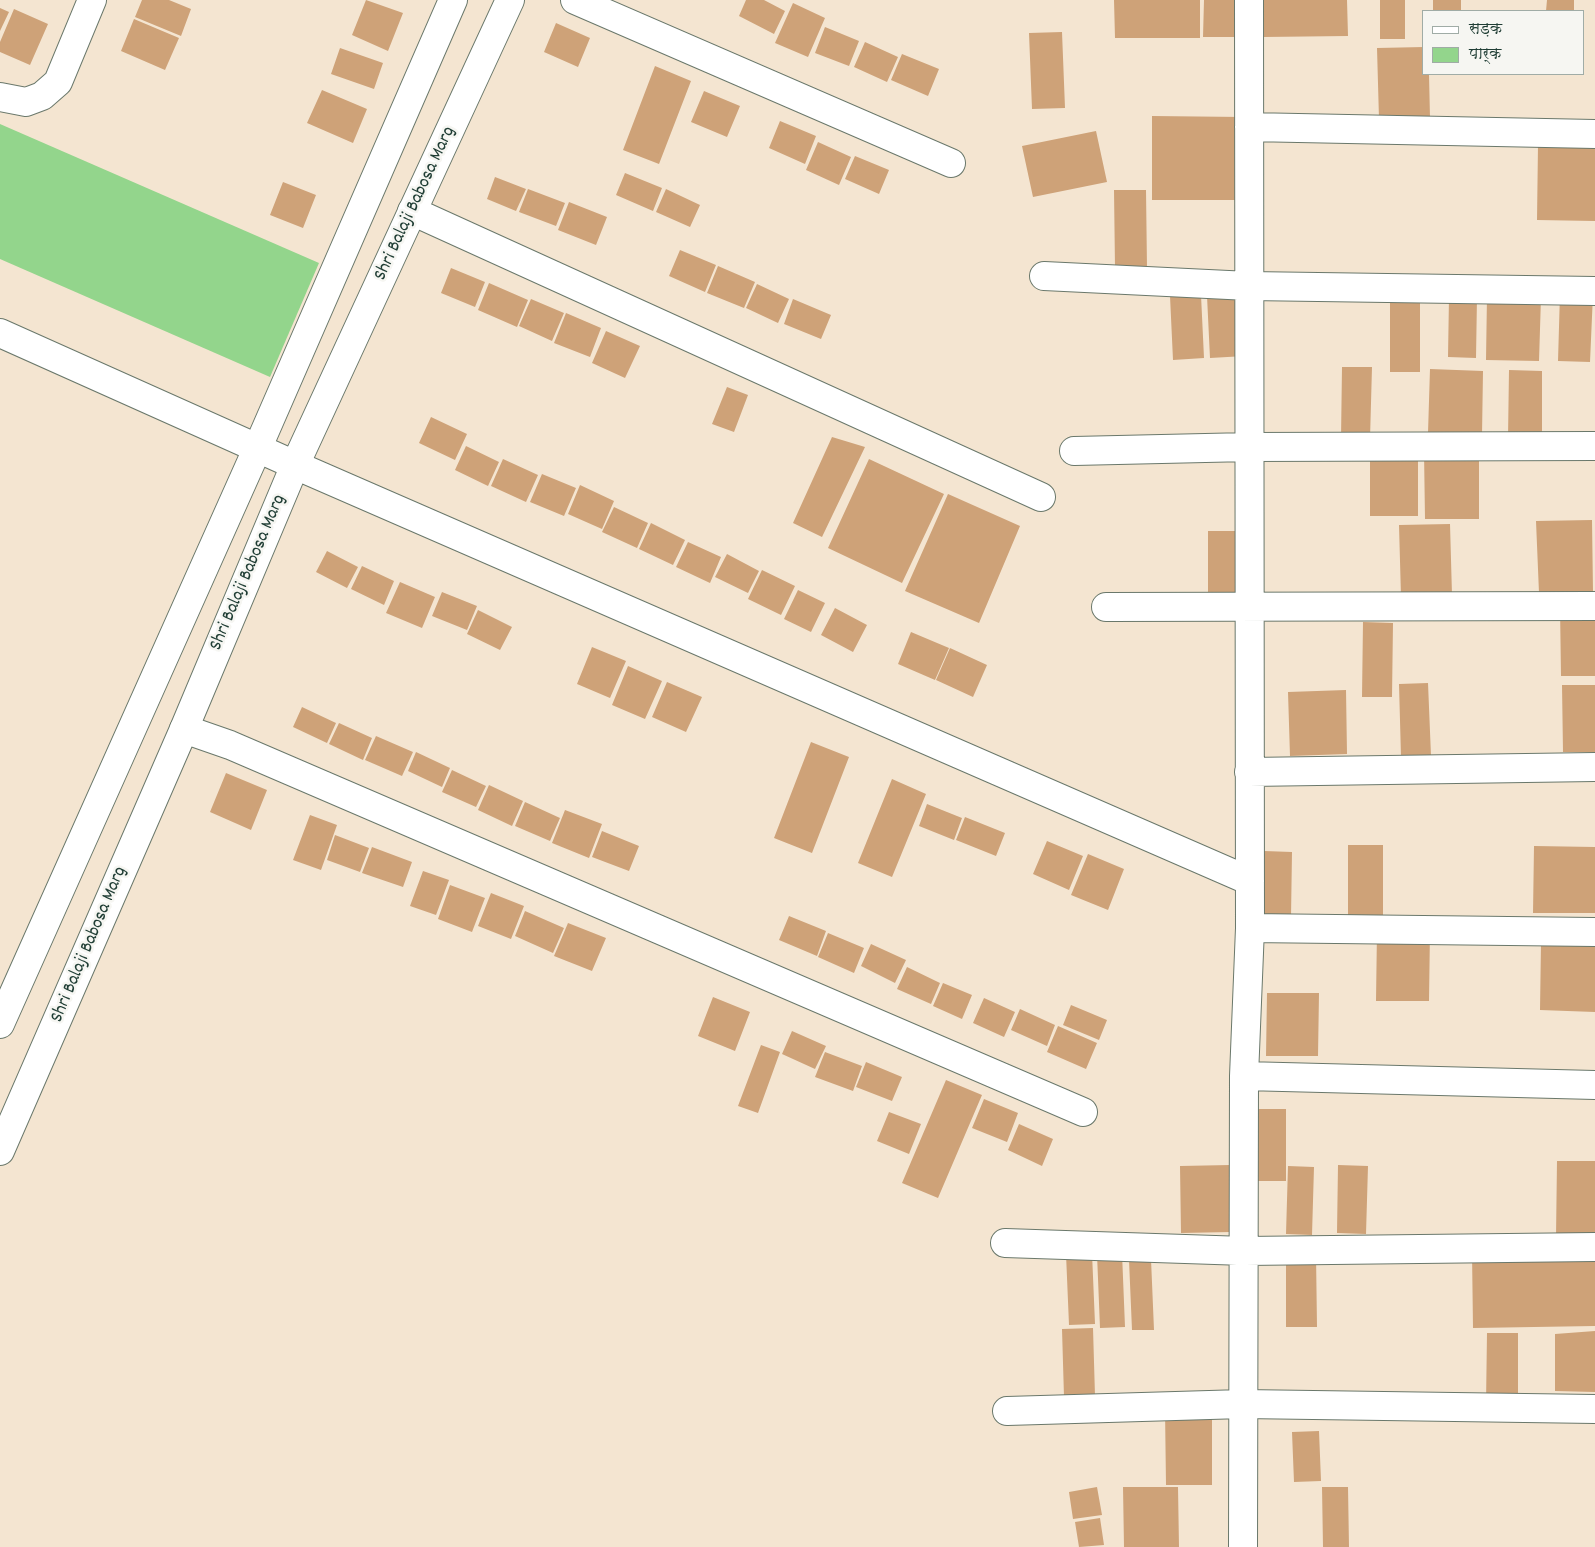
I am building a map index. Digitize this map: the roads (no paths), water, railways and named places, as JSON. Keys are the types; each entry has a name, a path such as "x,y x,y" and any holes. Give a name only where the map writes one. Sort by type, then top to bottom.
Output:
{"street":[{"path":"0,97 26,102 42,96 58,82 92,0"},
{"path":"0,1024 258,447 453,0"},
{"name":"Shri Balaji Babosa Marg","path":"0,1151 184,729 295,465 510,0"},
{"path":"575,0 951,163"},
{"path":"1243,1547 1244,1076 1250,928 1249,0"},
{"path":"1249,127 1595,134"},
{"path":"412,211 1041,497"},
{"path":"1044,276 1249,286 1595,290"},
{"path":"0,332 295,465 1250,881"},
{"path":"1074,451 1249,447 1595,446"},
{"path":"1106,607 1595,606"},
{"path":"184,729 230,745 1084,1112"},
{"path":"1249,772 1595,767"},
{"path":"1250,928 1595,932"},
{"path":"1244,1076 1595,1085"},
{"path":"1005,1243 1245,1251 1595,1247"},
{"path":"1007,1411 1243,1404 1595,1409"}]}
